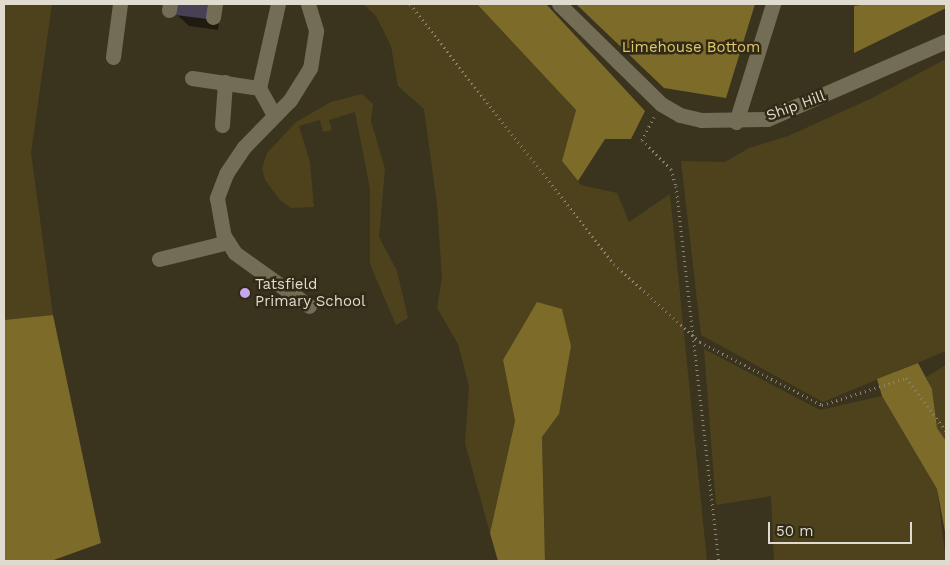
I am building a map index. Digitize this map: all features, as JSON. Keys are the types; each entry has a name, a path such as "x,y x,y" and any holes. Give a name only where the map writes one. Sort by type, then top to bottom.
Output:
{"street":[{"path":"114,57 120,4"},
{"path":"274,116 259,88 278,4"},
{"path":"308,4 316,31 310,68 274,116 226,174 217,198 218,217 234,253 309,306"},
{"name":"Ship Hill","path":"559,4 661,104 680,115 736,122 767,119 946,41"},
{"path":"736,122 773,4"},
{"path":"192,78 259,88"},
{"path":"222,125 225,82"},
{"path":"158,259 228,242"}],"path":[{"path":"410,4 614,264 696,338 822,405 906,378 946,431"},
{"path":"661,104 642,140 671,169 676,186 696,338 719,561"}],"shaded area":[{"path":"4,4 52,4 31,153 53,315 4,320"},
{"path":"363,4 477,4 576,110 562,161 581,185 617,193 629,222 670,194 707,561 545,561 542,437 559,414 503,360 515,421 490,533 465,443 469,386 458,344 437,308 442,278 437,204 424,109 398,86 391,46 376,16"},
{"path":"946,59 946,351 823,402 701,335 681,161 725,162 749,148 788,136 870,99"},
{"path":"362,94 373,104 371,121 385,169 379,237 397,271 408,318 396,325 370,264 370,189 355,112 329,120 332,130 323,132 320,120 299,126 310,162 314,207 291,208 280,200 265,180 262,168 267,153 296,122 331,102"},
{"path":"704,349 820,410 882,396 937,489 946,561 774,561 771,496 716,505"},
{"path":"946,365 946,441 937,428 932,389 926,377"}],"green space":[{"path":"477,4 546,4 645,111 631,139 605,139 578,181 562,161 576,110"},
{"name":"Limehouse Bottom","path":"576,4 755,4 726,98 664,88"},
{"path":"868,4 946,4 946,8 854,53 854,6"},
{"path":"537,302 562,309 571,346 559,414 542,437 545,561 498,561 490,533 515,421 503,360"},
{"path":"53,315 101,543 51,561 4,561 4,320"},
{"path":"918,363 932,389 937,428 946,441 946,537 937,489 882,396 877,379"}],"building":[{"path":"177,4 209,4 207,19 176,15"}],"place":[{"name":"Tatsfield Primary School","path":"245,293"}]}
